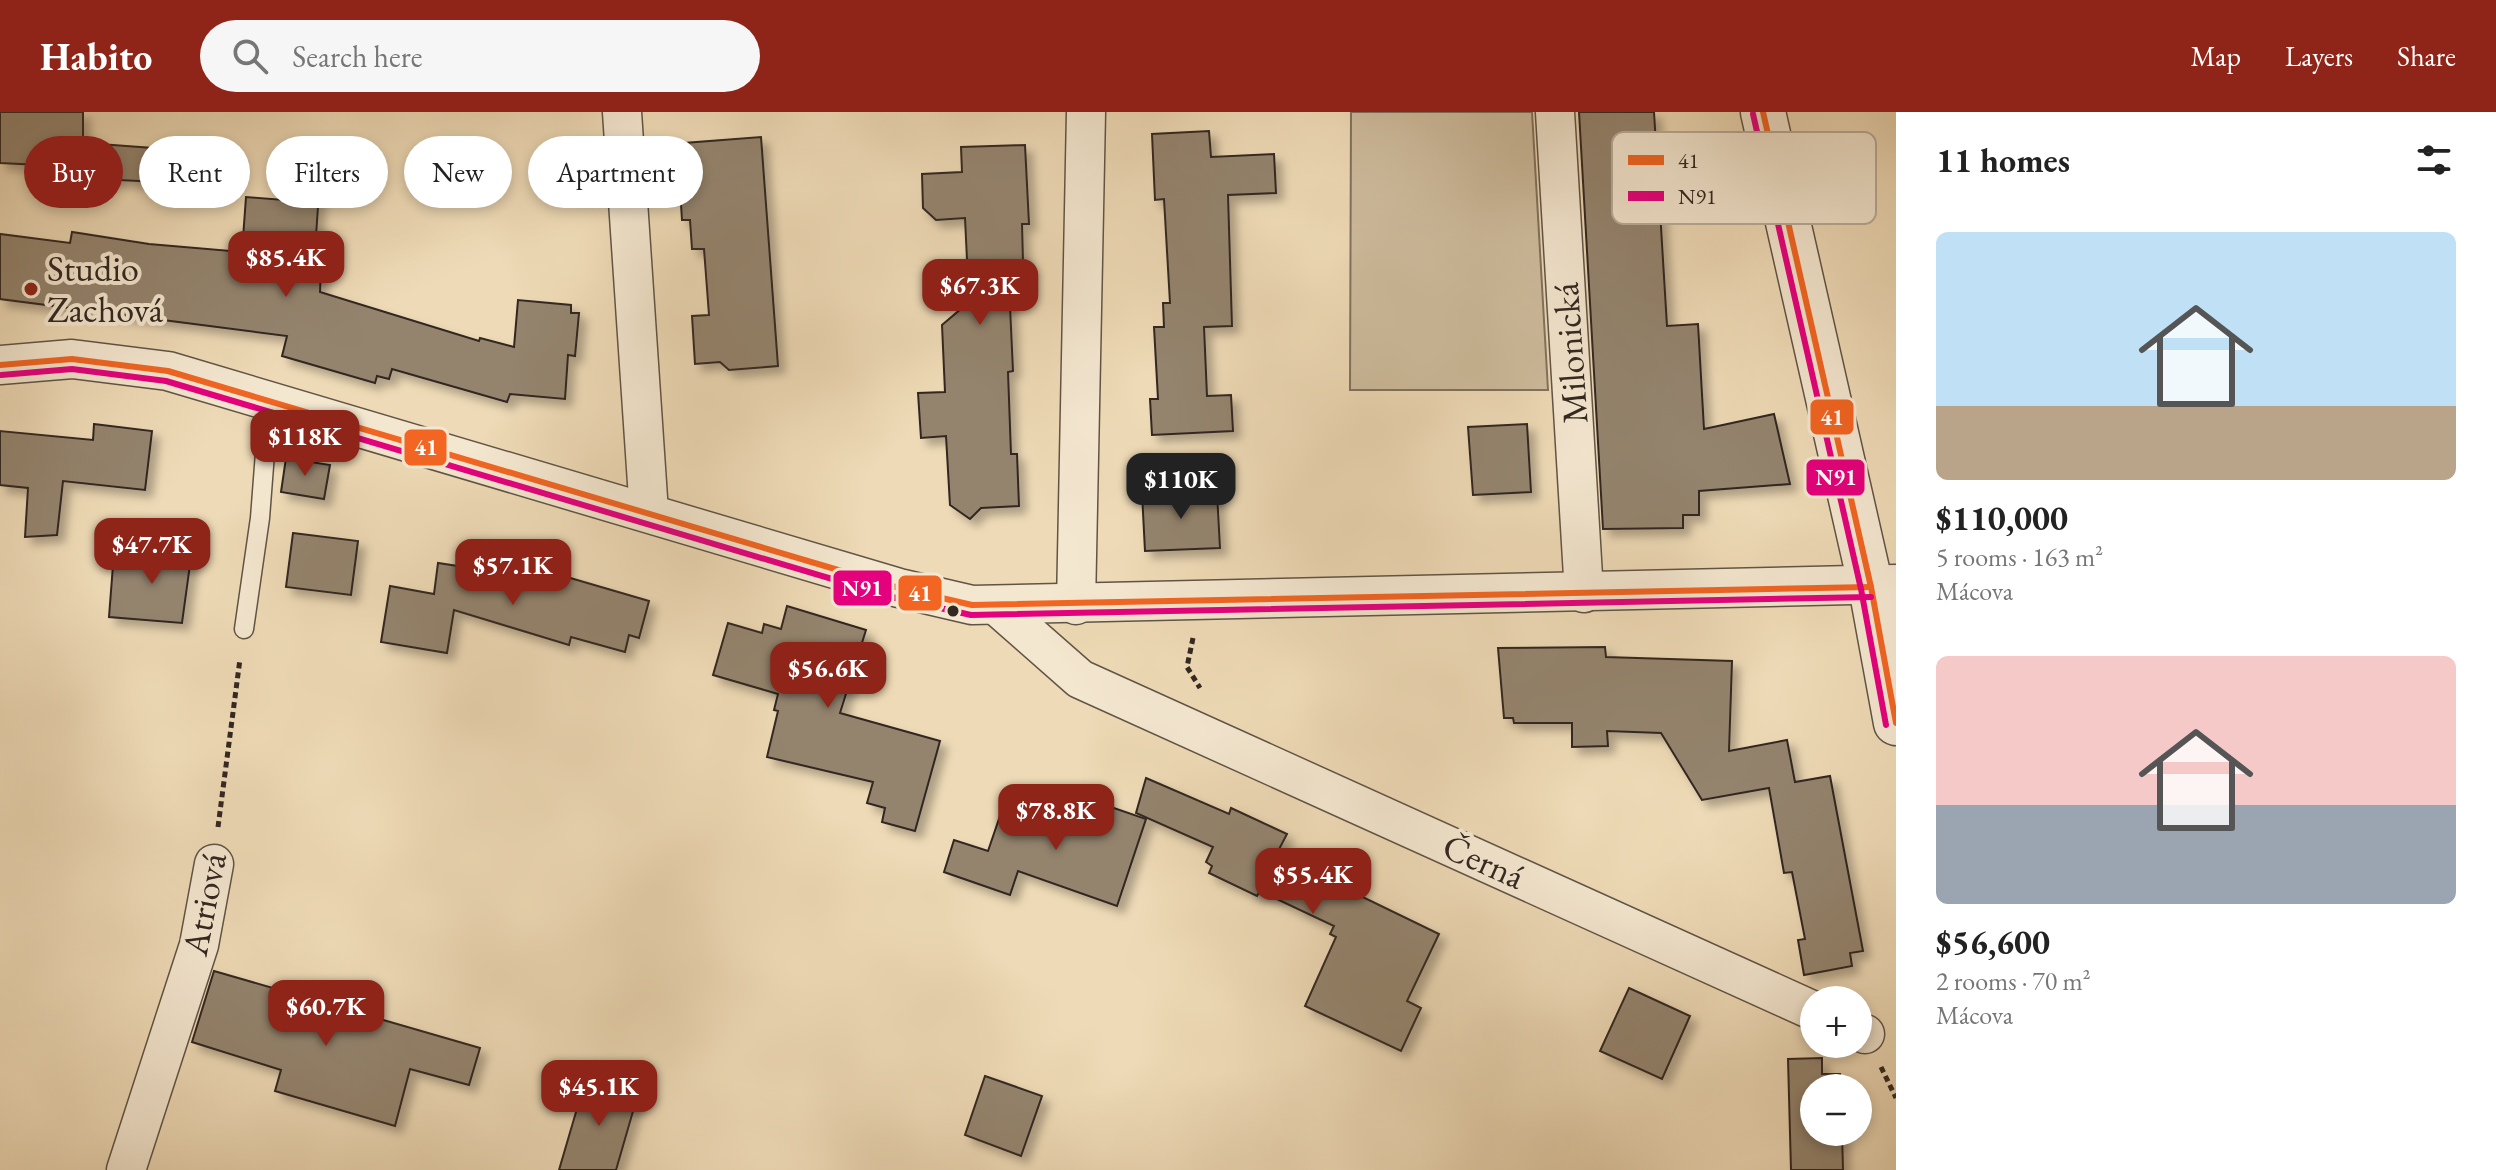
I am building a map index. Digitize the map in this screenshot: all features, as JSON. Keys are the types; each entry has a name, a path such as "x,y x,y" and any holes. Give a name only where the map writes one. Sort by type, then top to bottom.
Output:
{"street":[{"path":"622,112 649,513"},
{"path":"1076,605 1086,112"},
{"name":"Milonická","path":"1555,112 1584,593"},
{"path":"1763,112 1768,132"},
{"path":"1792,224 1884,585 1896,723"},
{"path":"0,365 72,359 168,371 899,588 972,605 1884,585"},
{"name":"Černá","path":"997,606 1080,679 1800,1005"},
{"name":"Atriová","path":"126,1170 199,945 214,864"}],"lane":[{"path":"244,629 260,518 269,401"}],"path":[{"name":"Atriová","path":"214,864 244,629"},
{"path":"1195,631 1187,667 1206,700 1201,733"}],"shaded area":[{"path":"1351,112 1532,112 1548,390 1350,390"}],"building":[{"path":"0,112 83,112 83,136 24,136 24,164 0,163"},
{"path":"1579,112 1654,112 1655,132 1612,132 1612,224 1661,224 1667,326 1698,324 1704,429 1774,414 1790,484 1699,491 1699,515 1683,515 1683,528 1603,529"},
{"path":"1209,131 1211,157 1274,154 1276,193 1228,195 1232,326 1204,327 1207,396 1231,395 1233,431 1152,435 1150,399 1158,399 1154,327 1164,327 1163,303 1170,303 1164,199 1155,200 1152,134"},
{"path":"761,137 778,366 729,370 720,362 695,364 692,316 709,315 704,249 692,249 690,220 682,220 681,208 703,208 703,142"},
{"path":"1025,145 1029,224 1022,224 1023,262 1008,263 1013,371 1008,372 1011,454 1017,454 1019,506 981,508 970,519 950,505 946,436 921,438 918,393 945,392 942,325 969,302 965,218 936,220 923,208 922,174 962,172 961,147"},
{"path":"123,146 139,147 139,181 123,180"},
{"path":"250,197 266,199 266,208 318,208 314,266 321,267 320,292 479,341 480,338 514,347 518,300 571,305 571,313 579,313 575,356 568,355 565,399 510,394 507,402 392,369 389,379 377,376 375,383 282,356 287,336 0,299 0,234 70,243 72,232 149,244 242,252 245,208 250,208"},
{"path":"94,424 152,431 145,490 63,481 57,535 25,537 28,488 0,485 0,431 93,440"},
{"path":"1527,424 1531,492 1473,495 1468,427"},
{"path":"286,458 330,465 324,499 281,492"},
{"path":"1142,493 1217,493 1220,548 1145,551"},
{"path":"293,533 358,541 351,595 286,587"},
{"path":"138,544 192,550 182,623 109,617 113,565 137,567"},
{"path":"495,556 649,601 639,638 629,635 625,652 571,637 569,645 454,610 447,653 381,642 390,586 434,594 438,563 490,571"},
{"path":"787,606 866,630 840,713 940,741 915,831 882,822 885,808 867,803 873,782 767,757 778,711 774,710 778,694 713,675 728,623 762,633 764,624 781,629"},
{"path":"1605,647 1606,657 1732,661 1729,751 1787,740 1795,782 1830,776 1863,951 1850,953 1852,966 1804,975 1798,940 1805,939 1792,872 1784,873 1769,788 1702,800 1661,733 1607,731 1608,746 1572,747 1572,723 1514,723 1513,718 1504,718 1498,648"},
{"path":"1146,778 1229,814 1231,808 1287,834 1276,855 1439,934 1407,1001 1421,1008 1401,1051 1305,1006 1336,937 1330,934 1334,926 1260,891 1257,896 1209,873 1212,866 1206,862 1213,847 1136,813"},
{"path":"1082,797 1146,819 1117,906 1018,871 1010,895 944,872 954,840 988,851 1003,807 1070,830"},
{"path":"214,971 480,1048 469,1085 410,1069 395,1126 275,1091 281,1070 192,1042"},
{"path":"1629,988 1690,1016 1662,1079 1600,1051"},
{"path":"1822,1058 1822,1074 1800,1074 1800,1146 1842,1146 1843,1170 1791,1170 1788,1059"},
{"path":"985,1076 1042,1096 1021,1156 965,1135"},
{"path":"586,1078 638,1094 616,1170 559,1170"}],"transit line":[{"name":"41","path":"1763,112 1768,132"},
{"name":"N91","path":"1753,114 1757,132"},
{"name":"N91","path":"1778,224 1861,589 1886,725"},
{"name":"41","path":"1788,224 1871,587 1896,723"},
{"name":"41","path":"0,365 72,359 168,371 899,588 972,605 1871,587"},
{"name":"N91","path":"1,375 72,369 166,381 896,598 971,615 1871,597"}],"place":[{"name":"Studio Zachová","path":"31,289"}]}
